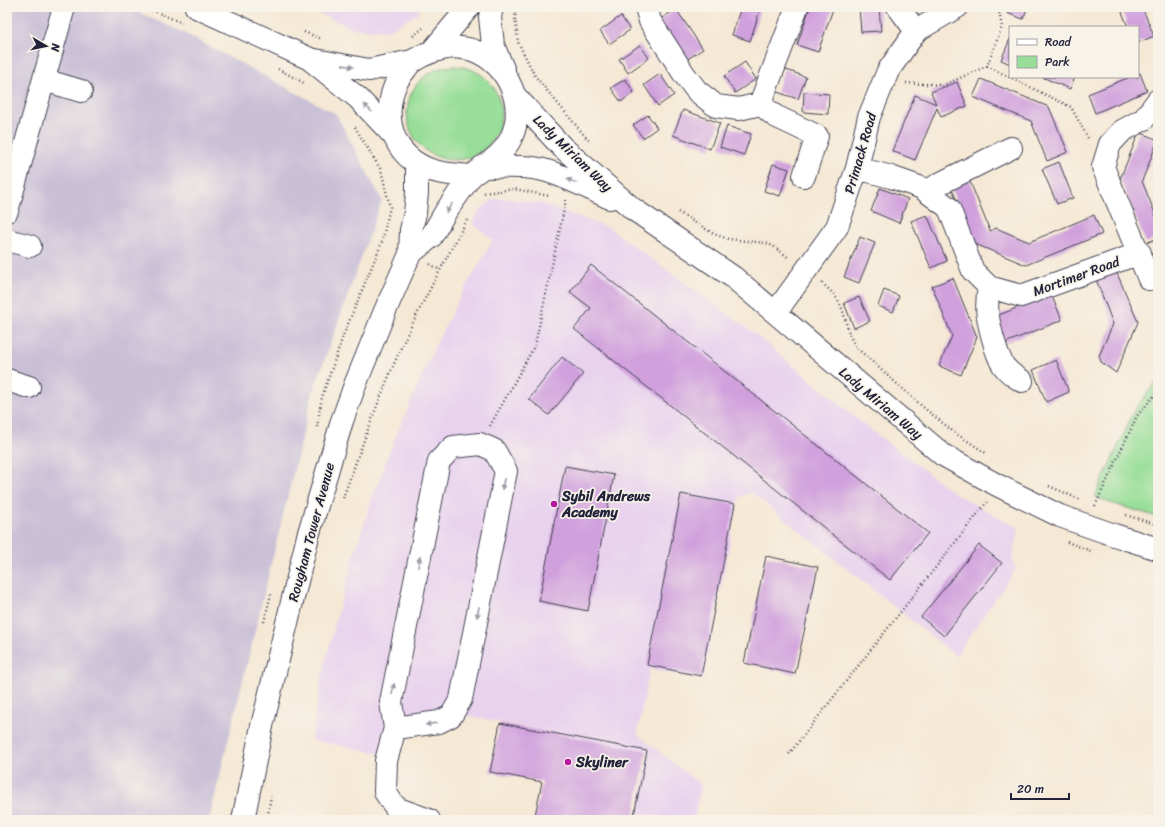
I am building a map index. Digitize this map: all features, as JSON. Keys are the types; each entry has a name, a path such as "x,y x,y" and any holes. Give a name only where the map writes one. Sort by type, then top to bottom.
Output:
{"street":[{"path":"7,210 64,7"},
{"path":"196,7 310,59 369,70 412,61 433,50 453,47 474,50 492,60 506,76"},
{"path":"433,50 469,7"},
{"path":"310,59 358,98 395,137 404,152 417,164 438,173 478,179 499,155 511,137 516,117 515,96 493,45 490,17 492,7"},
{"path":"646,7 650,21 684,74 697,91 716,106 739,109 760,104"},
{"path":"760,104 797,7"},
{"path":"898,7 916,31"},
{"name":"Primack Road","path":"776,312 837,227 856,168 869,118 888,71 916,31 957,7"},
{"path":"395,137 389,117 391,96 399,77 412,61"},
{"path":"44,80 81,91"},
{"name":"Lady Miriam Way","path":"515,96 562,147 633,209 733,277 776,312 943,456 1060,516 1158,549"},
{"path":"1149,279 1103,167 1110,144 1122,131 1144,119 1158,100"},
{"path":"760,104 775,116 817,136 804,176"},
{"path":"927,192 939,184 1011,148"},
{"name":"Rougham Tower Avenue","path":"243,820 262,726 315,513 342,421 385,311 410,254 417,193 417,164"},
{"name":"Lady Miriam Way","path":"478,179 524,167 547,171 584,186 633,209"},
{"name":"Mortimer Road","path":"856,168 922,188 949,208 973,271 989,287 1020,296 1140,254"},
{"name":"Rougham Tower Avenue","path":"410,254 431,237 446,211 478,179"},
{"path":"7,240 30,246"},
{"path":"989,287 987,313 998,356 1012,375 1022,381"},
{"path":"7,380 29,387"},
{"path":"395,728 439,722 451,716 461,699 506,471 494,450 480,444 453,447 439,461 391,702 395,728 386,761 385,792 393,814 430,820"}],"path":[{"path":"883,81 944,85 987,66 1002,28 998,7"},
{"path":"409,38 426,24"},
{"path":"301,30 323,39"},
{"path":"987,66 1009,77"},
{"path":"1012,78 1071,107 1103,167"},
{"path":"478,179 514,189 552,196"},
{"path":"559,198 573,202"},
{"path":"480,444 535,345 566,199"},
{"path":"342,499 380,397 401,349 440,270 470,214"},
{"path":"1095,506 1137,416 1158,391"},
{"path":"789,754 989,500 997,485"},
{"path":"267,820 272,790"}],"shaded area":[{"path":"7,7 127,7 184,33 336,114 382,200 313,392 209,820 7,820"},
{"path":"303,7 421,7 418,13 388,31 355,29"},
{"name":"Sybil Andrews Academy","path":"501,198 540,203 609,228 754,333 867,427 957,495 1019,528 1012,560 1016,569 956,656 751,492 739,497 703,679 650,669 637,734 701,785 694,820 675,820 638,813 649,752 464,715 411,735 405,742 397,757 311,740 322,676 351,565 368,511 387,457 433,350 459,299 493,240 472,223 483,207 494,199"}],"green space":[{"path":"454,66 472,70 487,80 497,95 501,113 497,131 487,146 472,156 454,160 436,156 421,146 411,131 407,113 411,95 421,80 436,70"},
{"path":"1158,380 1158,517 1107,502 1095,496 1135,409"}],"building":[{"path":"741,7 761,7 750,41 732,35"},
{"path":"810,7 828,7 833,9 818,52 797,45"},
{"path":"859,7 879,7 881,31 861,32"},
{"path":"1010,7 1028,7 1023,19 1007,13"},
{"path":"1120,7 1142,7 1154,36 1139,43 1139,26 1128,26"},
{"path":"676,9 703,49 686,60 659,20"},
{"path":"621,16 630,30 609,44 600,31"},
{"path":"1009,41 1009,64 1001,60"},
{"path":"640,45 649,58 628,73 619,59"},
{"path":"745,62 756,79 735,93 724,76"},
{"path":"784,69 806,77 798,99 777,92"},
{"path":"660,74 674,95 658,106 644,85"},
{"path":"1139,74 1147,91 1095,113 1088,94 1128,78 1139,78"},
{"path":"1044,78 1075,78 1070,89"},
{"path":"625,79 634,92 621,102 611,88"},
{"path":"981,79 1049,107 1068,152 1047,161 1031,121 973,97"},
{"path":"957,82 967,106 941,117 937,108 915,160 892,151 915,95 936,104 931,92"},
{"path":"804,92 829,94 828,114 803,112"},
{"path":"683,110 720,123 710,149 673,135"},
{"path":"648,115 657,128 643,138 633,125"},
{"path":"727,126 751,134 744,155 720,147"},
{"path":"1139,132 1158,140 1142,181 1158,221 1158,238 1146,243 1120,179"},
{"path":"1059,162 1073,198 1057,204 1042,169"},
{"path":"773,164 789,169 780,196 764,191"},
{"path":"967,174 990,231 996,228 1029,242 1094,215 1102,234 1026,265 975,244 949,182"},
{"path":"880,188 908,199 899,223 871,211"},
{"path":"927,215 947,261 931,268 911,221"},
{"path":"860,237 875,243 859,283 844,277"},
{"path":"591,265 928,533 890,580 574,329 591,308 570,292"},
{"path":"1116,271 1138,322 1116,373 1101,362 1099,356 1113,324 1096,279"},
{"path":"953,278 977,337 961,375 939,366 952,336 932,286"},
{"path":"884,290 899,296 893,312 878,306"},
{"path":"1051,294 1062,320 1005,343 994,317"},
{"path":"859,297 870,321 854,328 844,303"},
{"path":"562,357 583,374 549,415 529,399"},
{"path":"1056,360 1069,392 1046,402 1033,370"},
{"path":"565,466 614,475 588,611 539,601"},
{"path":"681,494 735,504 701,676 647,665"},
{"path":"979,545 1002,563 944,636 921,617"},
{"path":"766,556 818,567 795,674 744,663"},
{"name":"Skyliner","path":"500,723 647,751 633,820 534,820 542,782 490,772"}],"place":[{"name":"Sybil Andrews Academy","path":"554,504"},
{"name":"Skyliner","path":"568,762"}]}
